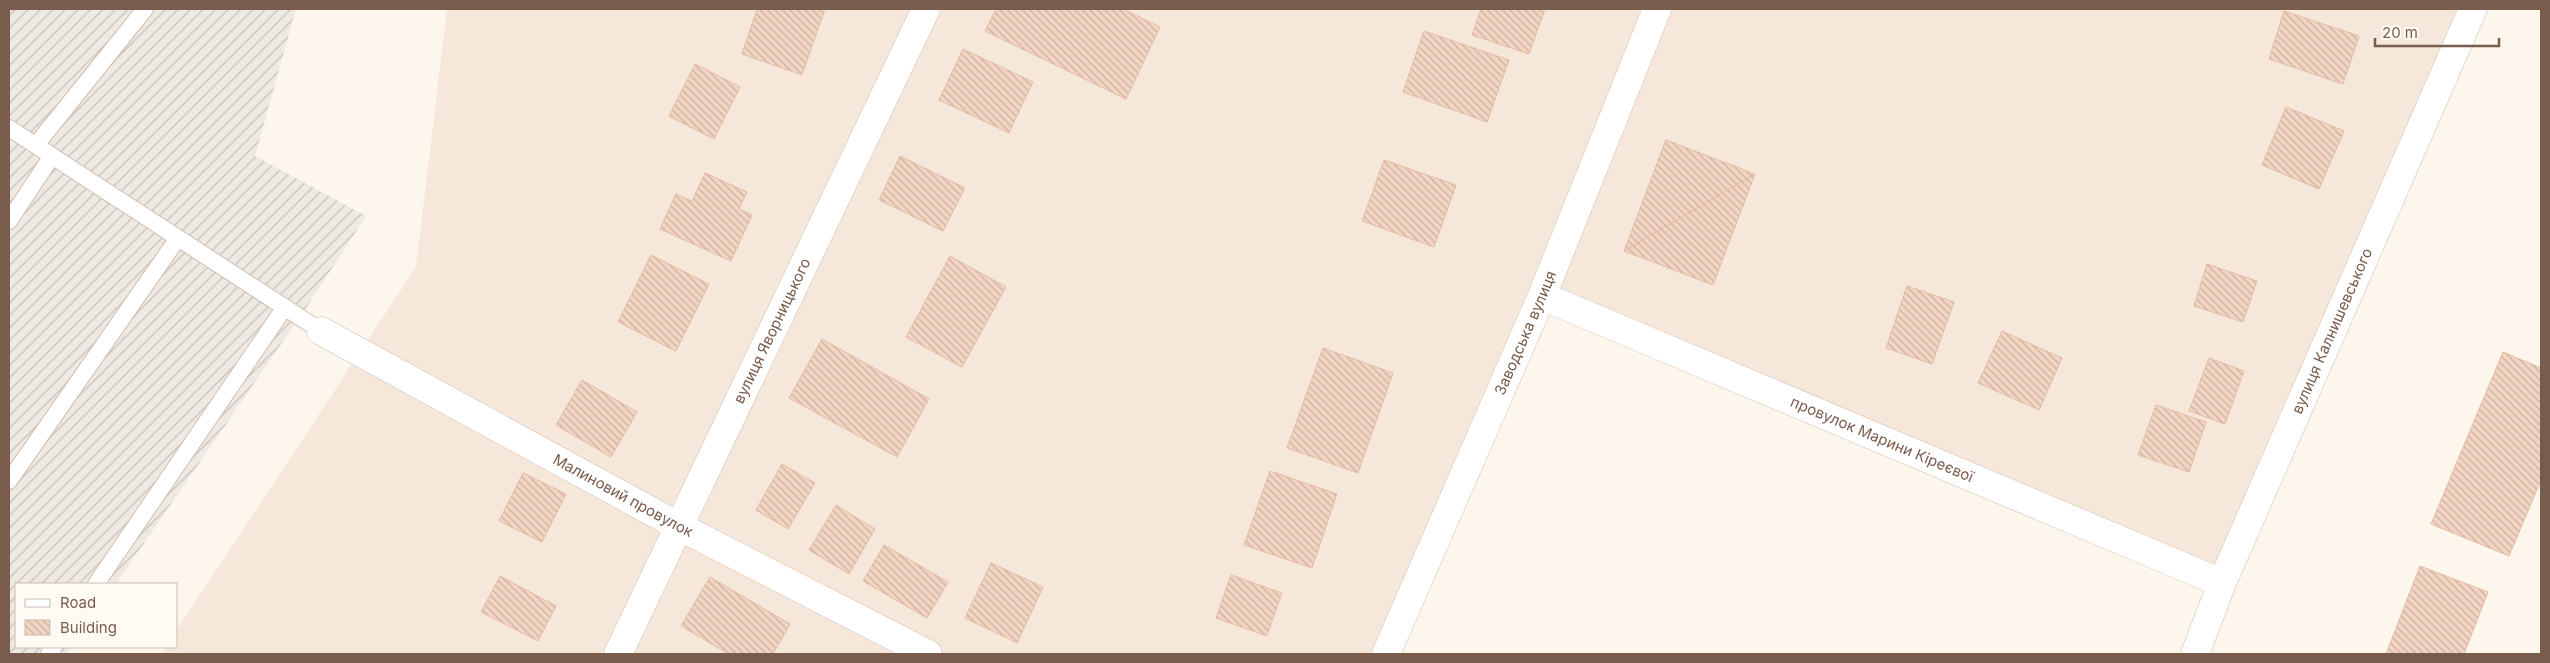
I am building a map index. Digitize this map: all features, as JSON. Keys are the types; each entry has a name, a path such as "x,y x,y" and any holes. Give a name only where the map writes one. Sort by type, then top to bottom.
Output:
{"street":[{"name":"вулиця Яворницького","path":"618,654 926,9"},
{"name":"Заводська вулиця","path":"1386,654 1542,296 1657,9"},
{"name":"вулиця Калнишевського","path":"2196,654 2222,583 2473,9"},
{"name":"провулок Марини Кіреєвої","path":"1542,296 2222,583"},
{"name":"Малиновий провулок","path":"320,330 680,527 928,654"}],"lane":[{"path":"36,145 144,9"},
{"path":"9,128 320,330"},
{"path":"9,221 52,156"},
{"path":"9,481 178,238"},
{"path":"97,583 285,307"}],"shaded area":[{"path":"9,9 296,9 255,156 366,216 310,302 117,583 15,583 15,648 71,648 67,654 9,654"},
{"path":"447,9 2473,9 2222,583 1542,296 1386,654 161,654 165,648 178,648 178,628 416,267"}],"building":[{"path":"757,9 825,9 802,75 742,54"},
{"path":"996,9 1123,9 1160,27 1126,99 985,31"},
{"path":"1481,9 1545,9 1529,54 1472,35"},
{"path":"2284,11 2359,36 2343,84 2269,59"},
{"path":"1424,31 1509,60 1487,122 1403,92"},
{"path":"963,49 1033,82 1009,133 939,100"},
{"path":"695,64 740,87 714,139 669,116"},
{"path":"2286,107 2344,131 2319,189 2262,165"},
{"path":"1666,140 1755,174 1624,251"},
{"path":"900,156 965,188 943,231 879,200"},
{"path":"1384,160 1456,185 1434,247 1362,221"},
{"path":"705,173 747,192 739,209 752,215 731,261 660,229 676,194 692,201"},
{"path":"1755,174 1713,285 1624,251"},
{"path":"651,255 709,284 676,351 618,322"},
{"path":"950,256 1006,287 962,367 906,337"},
{"path":"2207,264 2257,281 2243,322 2194,306"},
{"path":"1907,286 1954,302 1932,364 1886,348"},
{"path":"2002,331 2062,358 2039,410 1978,383"},
{"path":"822,339 929,399 897,457 789,398"},
{"path":"1323,348 1393,373 1358,473 1287,448"},
{"path":"2503,352 2541,368 2541,480 2509,556 2431,524"},
{"path":"2209,358 2244,371 2225,424 2189,411"},
{"path":"582,380 637,412 611,457 556,425"},
{"path":"2156,405 2206,422 2189,472 2138,455"},
{"path":"782,464 815,483 788,529 756,510"},
{"path":"1270,471 1337,494 1312,568 1244,545"},
{"path":"523,473 566,494 542,542 499,521"},
{"path":"836,505 875,529 849,574 809,550"},
{"path":"884,545 948,582 927,618 863,581"},
{"path":"991,563 1043,587 1017,643 965,618"},
{"path":"2420,566 2488,592 2464,654 2386,654"},
{"path":"1231,575 1282,593 1267,636 1216,618"},
{"path":"500,576 556,606 538,641 481,612"},
{"path":"710,577 790,624 773,654 729,654 681,626"}]}
